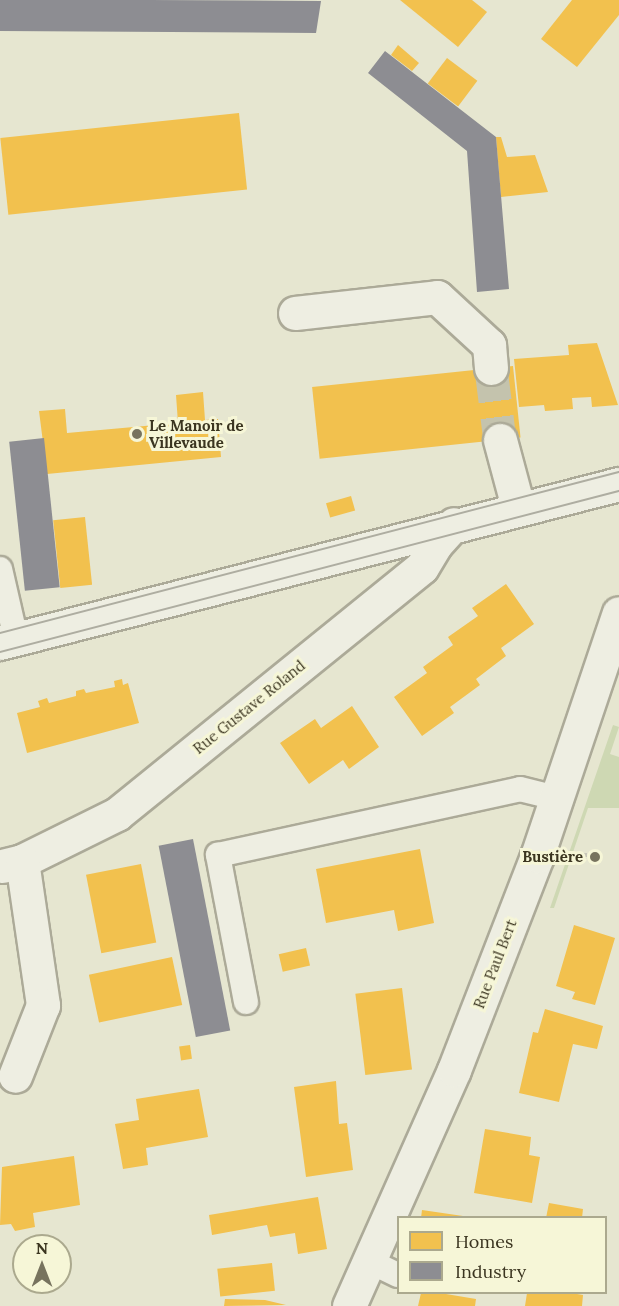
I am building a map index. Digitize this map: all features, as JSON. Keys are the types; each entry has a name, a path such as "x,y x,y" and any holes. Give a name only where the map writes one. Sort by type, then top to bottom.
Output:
{"street":[{"path":"295,313 437,297 489,345 491,368"},
{"path":"500,440 518,507"},
{"path":"8,641 518,507 619,484"},
{"name":"Rue Gustave Roland","path":"11,864 117,814 422,567 435,545 454,524"},
{"name":"Rue Paul Bert","path":"349,1306 454,1070 557,798 619,613"},
{"path":"11,864 43,1005 15,1076"}],"lane":[{"path":"0,569 8,641"},
{"path":"246,1002 218,855 520,789 557,798"},
{"path":"369,1261 397,1274"}],"green space":[{"path":"613,725 619,727 610,754 619,757 619,808 588,808 554,908 550,908"}],"building: Homes":[{"path":"400,0 472,0 487,12 458,47"},
{"path":"572,0 619,0 619,15 577,67 541,39"},
{"path":"398,45 419,63 412,71 391,55"},
{"path":"447,58 477,81 458,106 428,84"},
{"path":"239,113 247,190 8,215 0,138"},
{"path":"496,137 501,137 507,157 535,155 548,192 501,197"},
{"path":"597,343 618,405 592,407 591,397 572,398 573,409 545,411 544,405 519,407 514,359 569,355 568,345"},
{"path":"513,366 521,438 320,459 312,387"},
{"name":"Le Manoir de Villevaude","path":"203,392 205,420 218,419 221,457 47,474 39,411 65,409 67,433 178,423 176,395"},
{"path":"351,496 355,510 330,518 326,503"},
{"path":"85,517 92,585 60,588 53,520"},
{"path":"506,584 534,624 501,648 506,656 476,679 480,685 450,707 454,713 422,736 394,697 427,673 423,667 453,645 448,637 478,616 472,608"},
{"path":"122,679 123,685 128,683 139,723 27,753 17,713 40,707 38,701 47,698 49,703 76,696 76,691 84,689 86,693 115,687 114,681"},
{"path":"352,706 379,747 349,769 343,760 309,784 280,743 315,719 321,728"},
{"path":"420,849 434,923 398,931 394,910 326,923 316,869"},
{"path":"141,864 156,943 101,953 86,875"},
{"path":"574,925 615,938 595,1005 572,999 575,992 556,986"},
{"path":"306,948 310,966 283,972 279,954"},
{"path":"172,957 182,1005 99,1023 89,975"},
{"path":"402,988 412,1069 365,1075 355,994"},
{"path":"545,1009 603,1026 597,1049 573,1044 559,1102 519,1093 533,1032 538,1033"},
{"path":"190,1045 192,1059 181,1060 179,1047"},
{"path":"336,1081 339,1124 347,1123 353,1170 306,1177 294,1087"},
{"path":"199,1089 208,1137 146,1148 148,1165 123,1169 115,1124 139,1120 136,1099"},
{"path":"485,1129 531,1137 529,1155 540,1157 532,1203 474,1193"},
{"path":"74,1156 80,1205 33,1213 35,1227 15,1231 11,1224 0,1225 2,1167"},
{"path":"318,1197 327,1249 298,1254 295,1233 270,1237 267,1225 212,1235 209,1215"},
{"path":"549,1203 583,1209 582,1216 546,1216"},
{"path":"422,1210 463,1216 421,1216"},
{"path":"272,1263 275,1291 220,1297 217,1269"},
{"path":"421,1294 446,1294 476,1299 475,1306 418,1306"},
{"path":"527,1294 583,1295 582,1306 525,1306"},
{"path":"225,1299 265,1300 286,1305 224,1306"}],"building: Industry":[{"path":"0,0 321,1 316,33 0,31"},
{"path":"385,51 496,137 509,289 477,292 467,151 368,73"},
{"path":"44,438 60,587 25,591 9,442"},
{"path":"193,839 230,1030 196,1037 159,846"}],"tunnel":[{"path":"491,368 500,440"}],"tram line":[{"path":"0,633 619,472"},
{"path":"0,652 619,491"}],"place":[{"name":"Le Manoir de Villevaude","path":"137,434"},
{"name":"Bustière","path":"595,857"}]}
